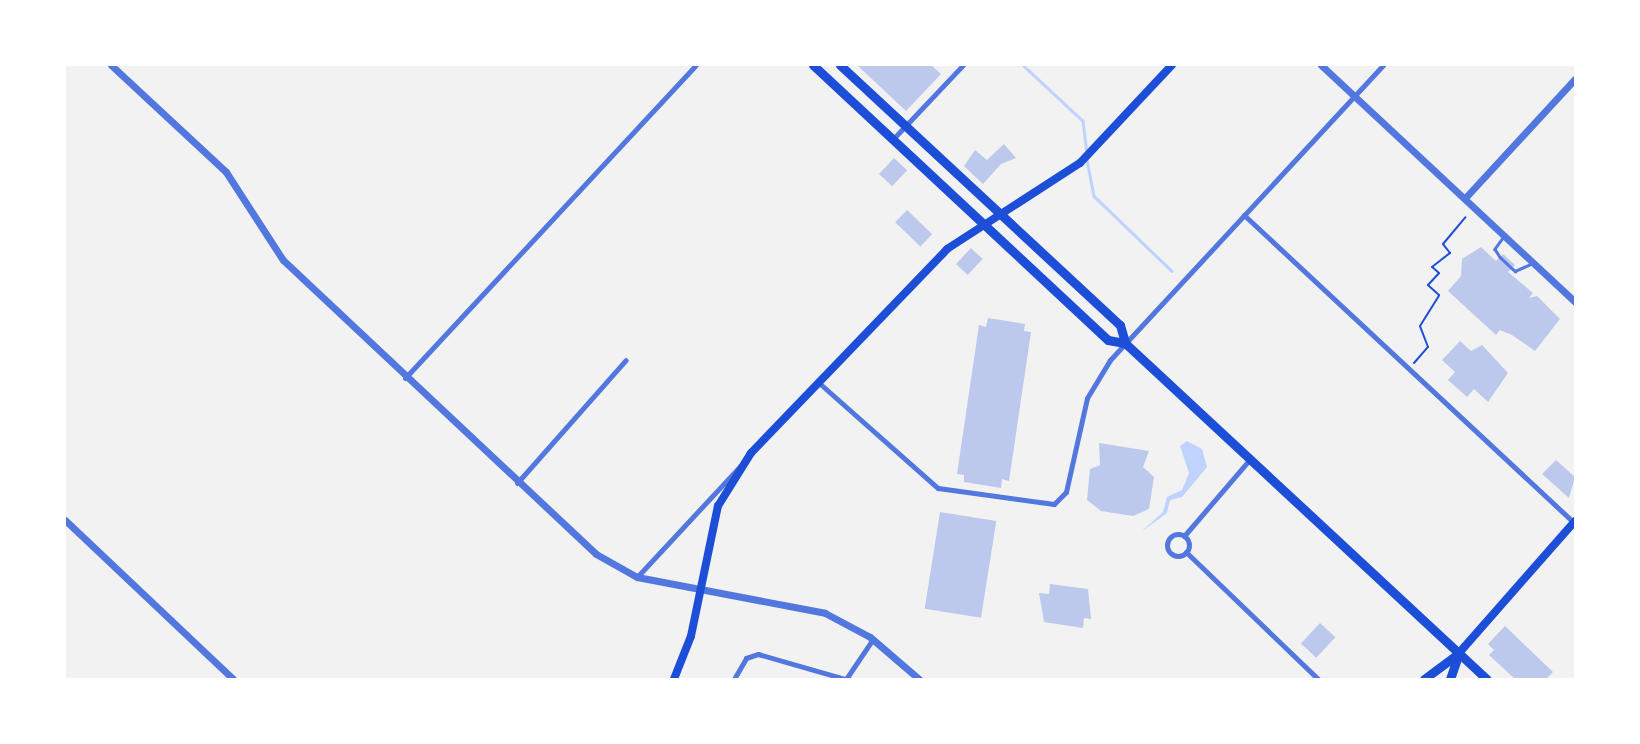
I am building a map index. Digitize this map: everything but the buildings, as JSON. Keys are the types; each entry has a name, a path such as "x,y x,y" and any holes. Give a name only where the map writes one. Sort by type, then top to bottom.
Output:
{"main road":[{"path":"813,65 1108,340 1125,343"},
{"path":"841,65 1120,325 1125,343 1487,679"},
{"path":"674,679 702,587 718,506 751,453 947,249 997,212 1080,163 1172,65"},
{"path":"1424,679 1459,653 1575,523"},
{"path":"1450,679 1459,653"}],"street":[{"path":"111,65 226,172 283,260 517,483 596,554 637,577 799,604 873,639 919,679"},
{"path":"405,377 696,65"},
{"path":"893,139 963,65"},
{"path":"1321,65 1575,302"},
{"path":"818,382 938,488 1043,507 1066,492 1087,398 1125,343 1383,65"},
{"path":"1465,198 1575,79"},
{"path":"1244,215 1575,523"},
{"path":"517,483 626,360"},
{"path":"637,577 751,453"},
{"path":"1250,459 1184,536 1186,552 1318,679"},
{"path":"65,520 233,679"},
{"path":"1184,536 1170,536 1166,546 1175,556 1186,552"},
{"path":"734,679 746,659 758,654 846,679 873,639"}],"lane":[{"path":"1505,236 1495,249 1500,257 1519,272 1533,262"}],"path":[{"path":"1408,369 1427,348 1420,326 1439,295 1428,285 1438,273 1432,268 1450,253 1443,244 1466,217"}],"water":[{"path":"1187,441 1202,449 1207,467 1182,497 1170,500 1167,513 1141,532 1163,512 1167,497 1182,490 1189,473 1180,446"}],"waterway":[{"path":"1023,65 1083,121 1087,153"},
{"path":"1087,160 1094,196 1172,271"}]}
